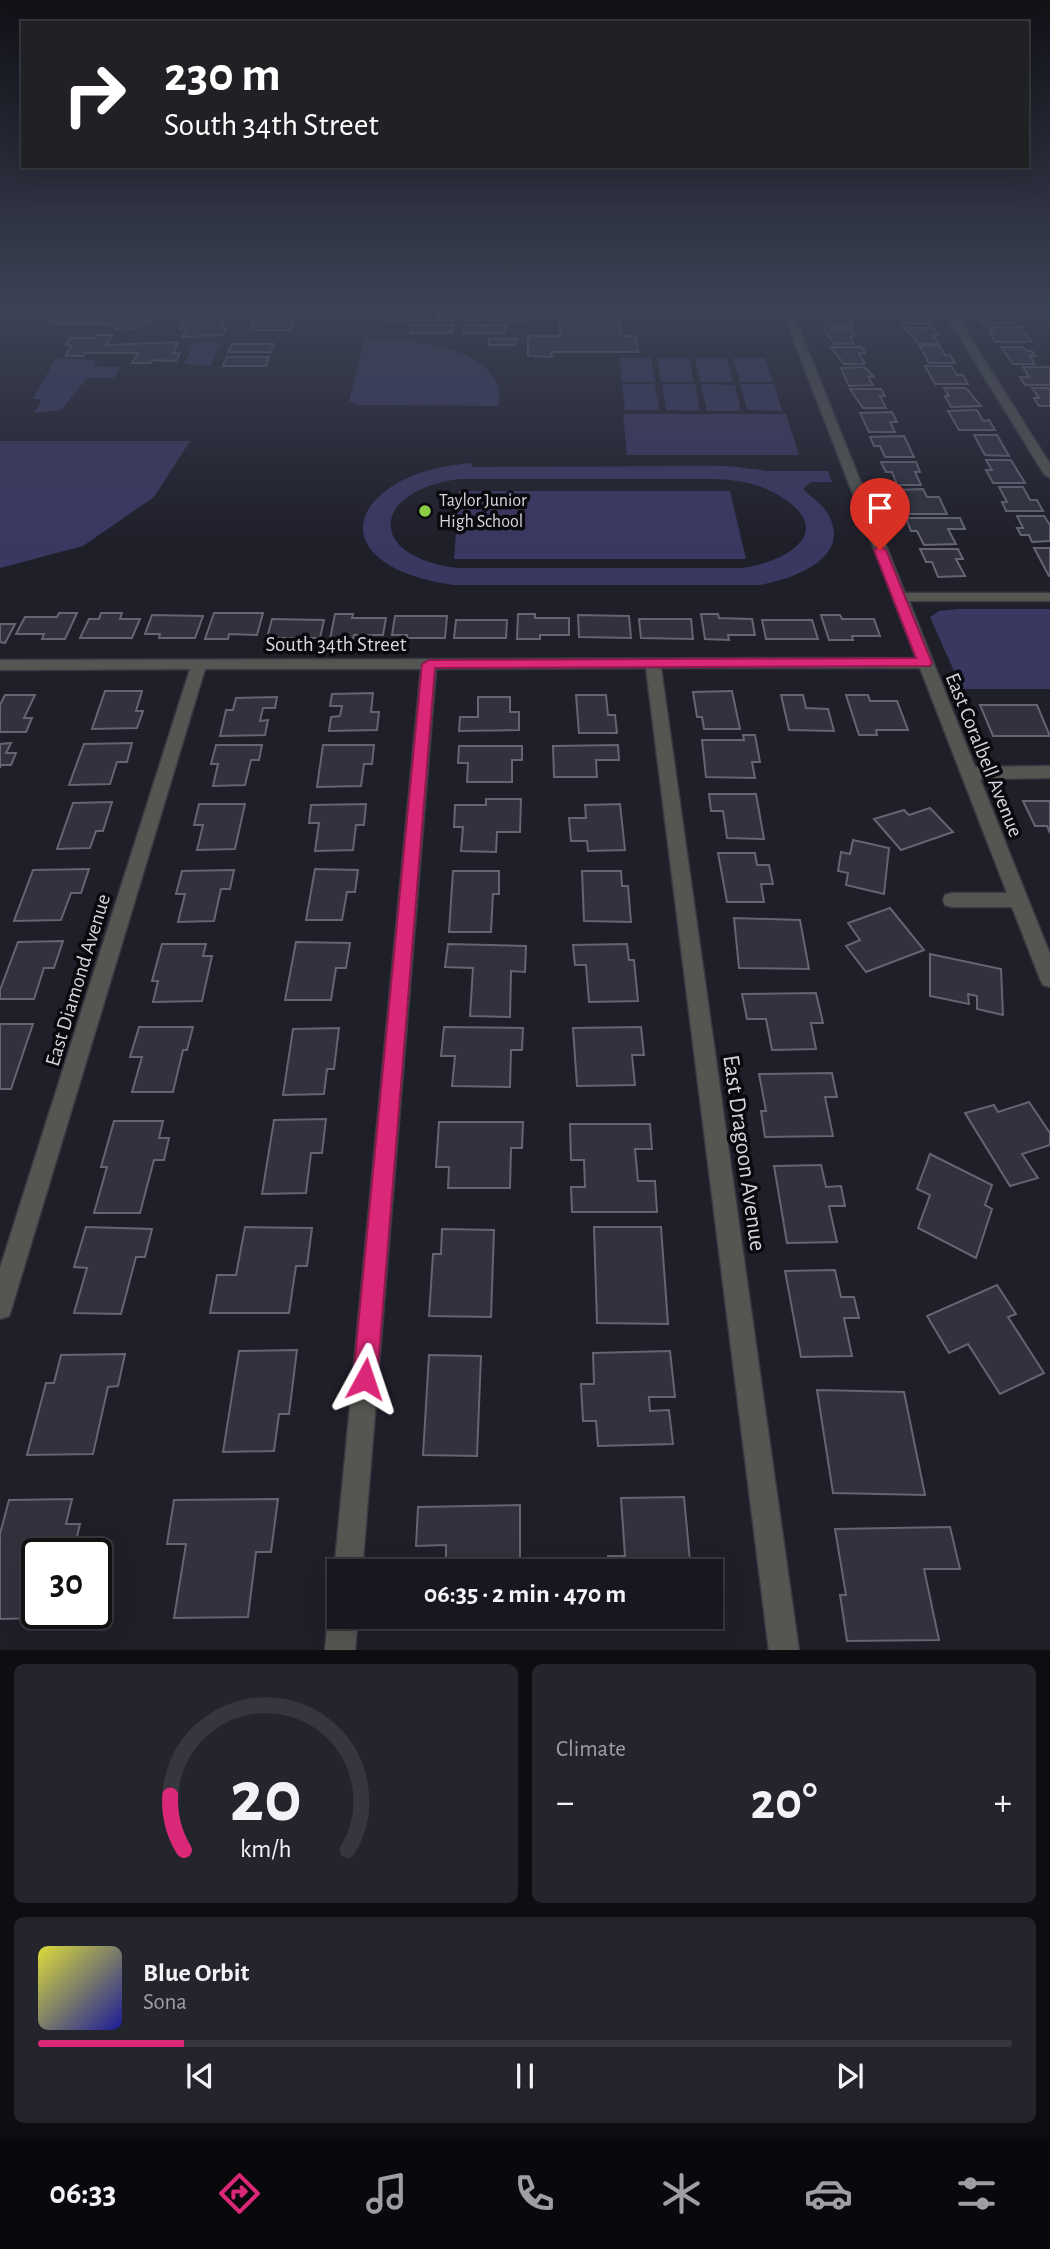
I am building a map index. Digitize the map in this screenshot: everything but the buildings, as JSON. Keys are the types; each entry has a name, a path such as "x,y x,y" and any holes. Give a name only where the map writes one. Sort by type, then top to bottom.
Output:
{"street":[{"name":"East Coralbell Avenue","path":"817,387 1050,979"},
{"path":"996,387 1050,474"},
{"path":"899,597 1050,597"},
{"name":"East Dragoon Avenue","path":"653,663 784,1650"},
{"name":"South 34th Street","path":"0,665 925,663"},
{"path":"349,1559 429,664"},
{"name":"East Diamond Avenue","path":"0,1307 199,665"},
{"path":"968,773 1050,772"},
{"path":"952,900 1019,900"},
{"path":"340,1650 342,1629"}],"shaded area":[{"path":"40,387 80,387 61,410 34,413 42,399 33,399"},
{"path":"353,387 498,387 498,406 357,405 349,401"},
{"path":"622,387 655,387 659,410 625,410"},
{"path":"662,387 696,387 700,411 666,410"},
{"path":"702,387 735,387 741,411 707,411"},
{"path":"741,387 775,387 782,411 747,410"},
{"path":"623,414 786,414 799,455 627,455"},
{"path":"0,441 190,441 154,497 83,546 0,568"},
{"path":"472,463 472,467 729,466 767,471 828,471 832,482 811,482 803,489 827,512 834,531 832,544 825,555 802,572 760,585 454,585 409,574 380,559 365,540 364,520 375,500 397,483 430,470","holes":["459,479 715,479 750,484 783,498 799,511 805,524 804,535 797,545 771,561 741,568 458,568 428,562 407,551 394,538 391,524 395,510 408,496 430,486"]},
{"path":"459,491 730,491 746,559 454,559"},
{"path":"1050,609 1050,689 962,689 930,617 939,611"}],"place":[{"name":"Taylor Junior High School","path":"425,511"}],"route":[{"path":"365,1379 429,664 925,663 880,550"}]}
